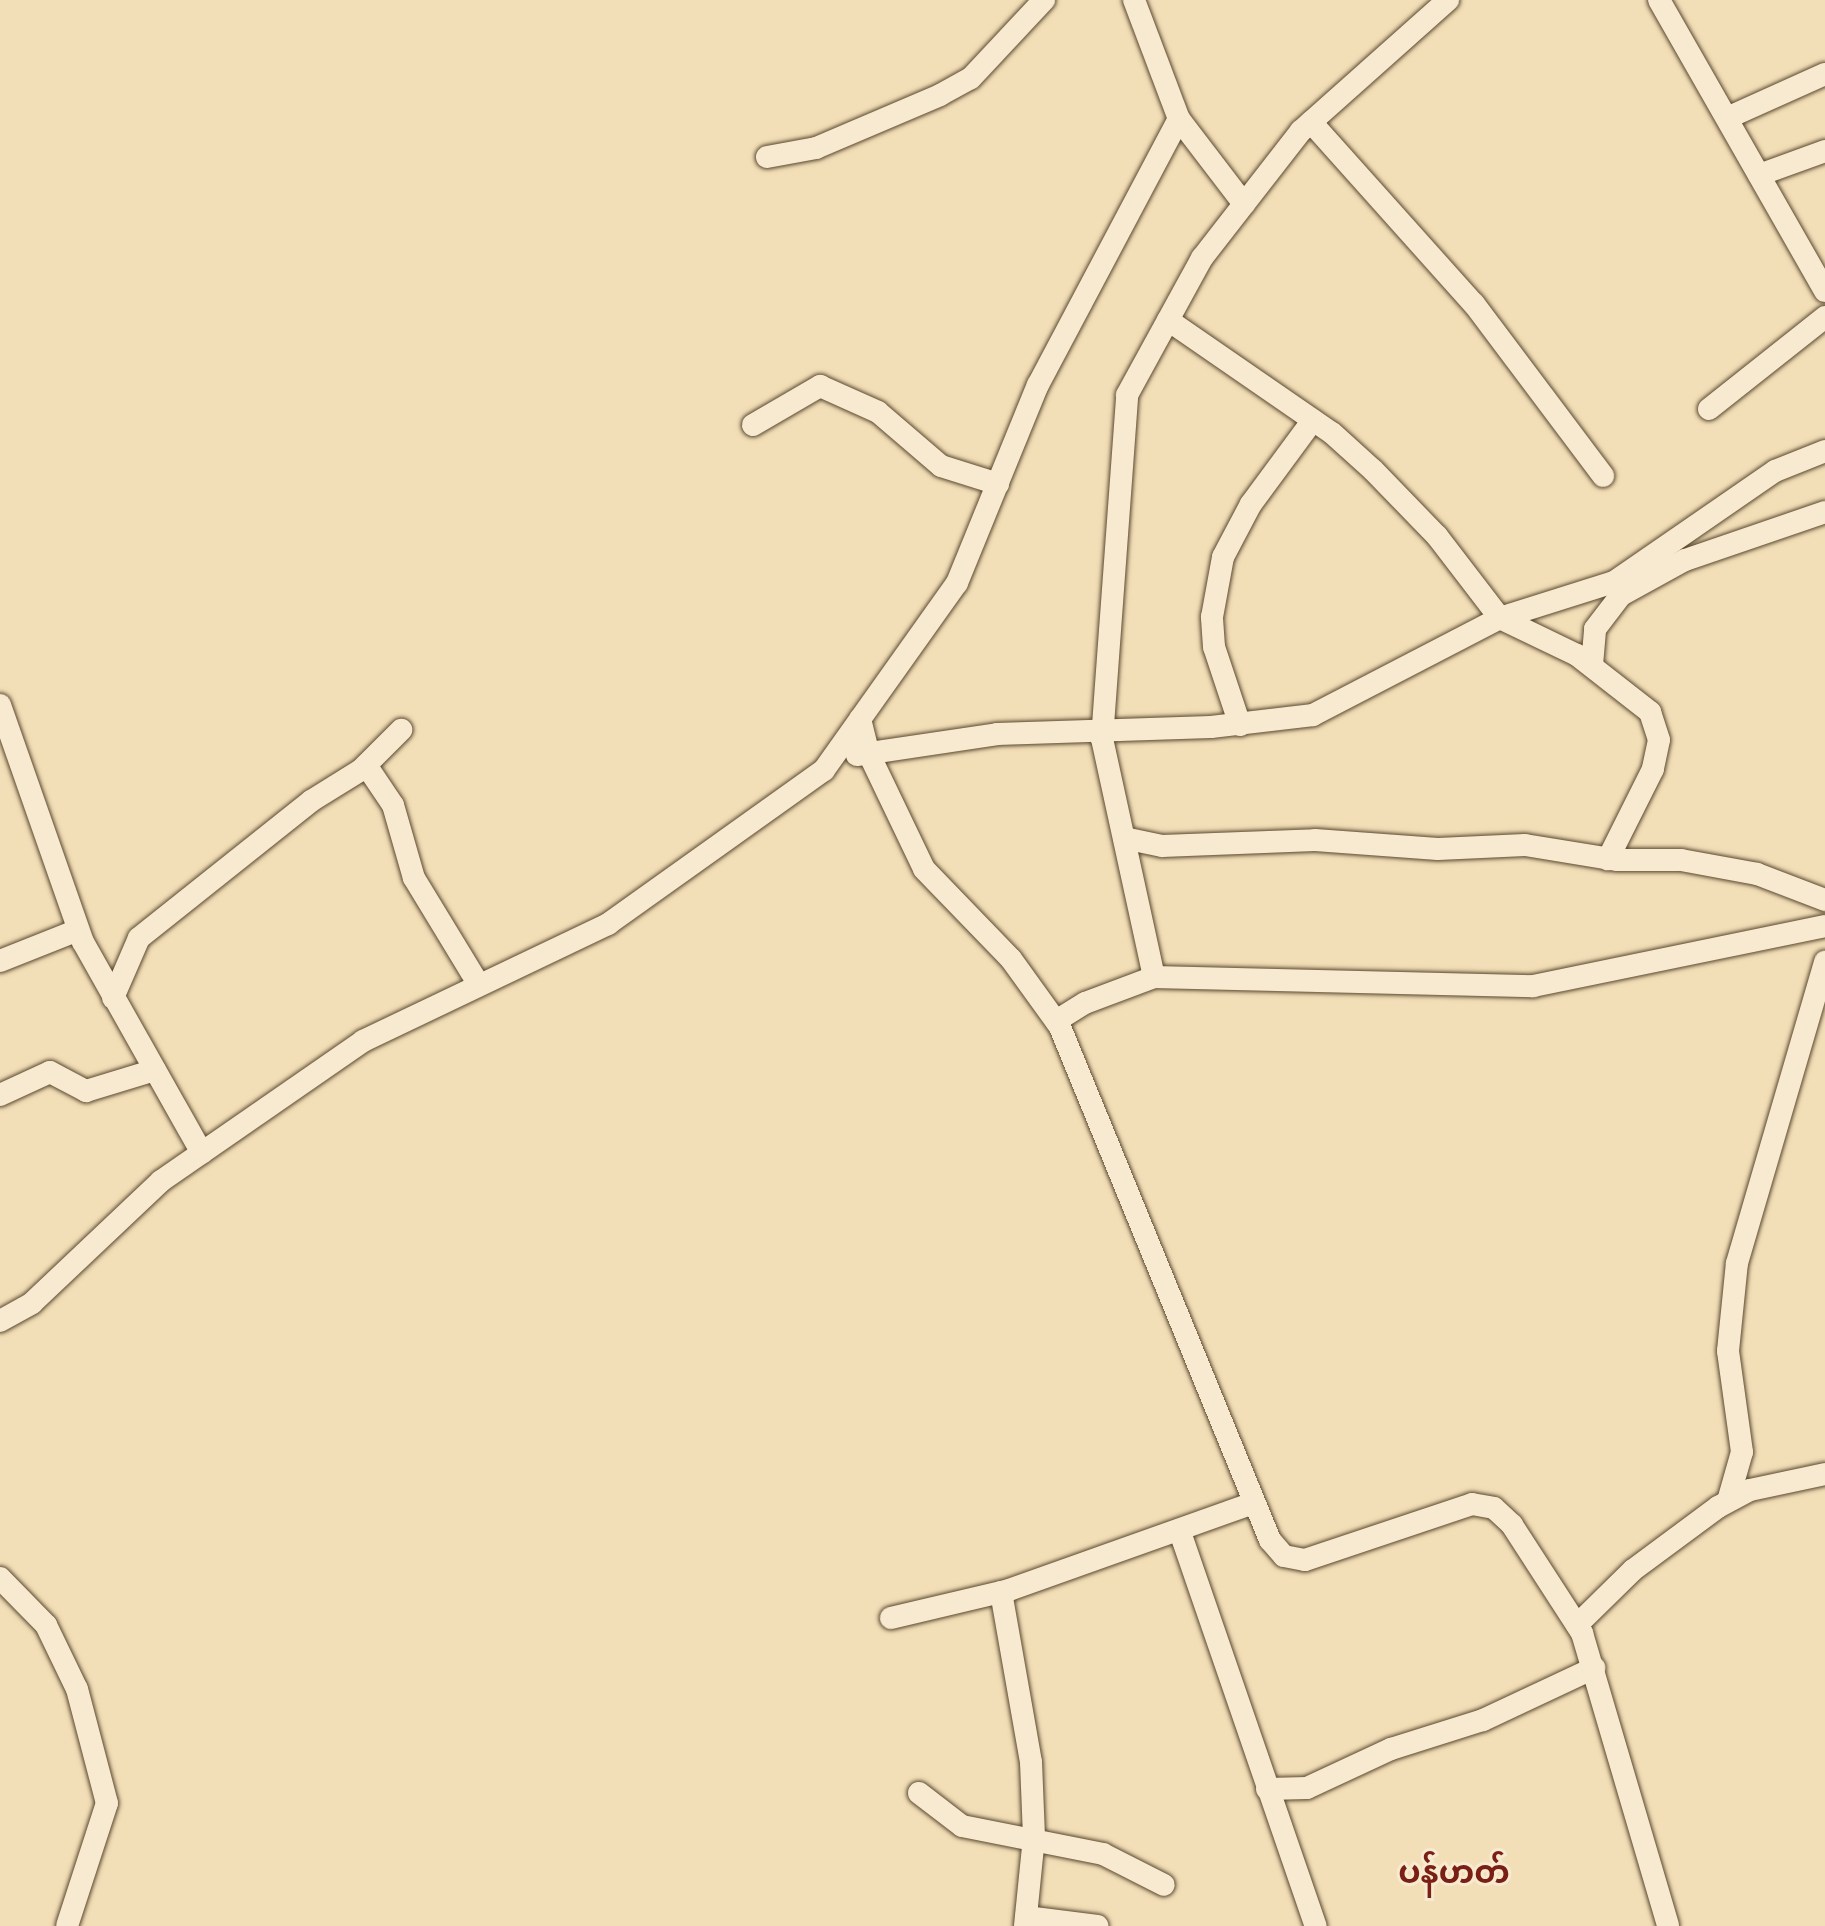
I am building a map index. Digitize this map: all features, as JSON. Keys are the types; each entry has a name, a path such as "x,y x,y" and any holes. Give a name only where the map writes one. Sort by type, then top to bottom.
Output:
{"street":[{"path":"767,157 816,148 940,95 971,78 1044,0"},
{"path":"1134,0 1179,119 1244,204"},
{"path":"1154,977 1124,838 1107,778 1103,728 1127,395 1202,258 1244,204 1311,122 1448,0"},
{"path":"1659,0 1825,291"},
{"path":"1727,118 1825,74"},
{"path":"0,1321 32,1303 161,1181 363,1041 608,924 824,770 957,583 1038,385 1179,119"},
{"path":"1311,122 1474,304 1603,476"},
{"path":"1759,175 1825,151"},
{"path":"1709,409 1825,317"},
{"path":"1168,320 1313,420 1408,503 1500,618 1592,665 1650,712 1659,740 1653,769 1608,859"},
{"path":"753,425 820,386 878,412 941,466 998,484"},
{"path":"1240,725 1214,647 1223,557 1251,504 1313,420"},
{"path":"834,757 997,734 1240,725 1313,715 1500,618 1614,582 1775,471 1825,451"},
{"path":"1592,665 1595,629 1621,595 1685,560 1825,512"},
{"path":"0,705 78,930 113,998 202,1153"},
{"path":"860,719 869,754 924,869 1011,959 1056,1021 1251,1504 1284,1556 1305,1560 1449,1507 1494,1508 1535,1554 1577,1625 1594,1668 1668,1926"},
{"path":"113,998 139,938 311,801 366,765 401,730"},
{"path":"366,765 393,805 414,878 479,985"},
{"path":"1124,838 1162,846 1315,840 1424,849 1525,845 1608,859 1681,860 1757,874 1825,900"},
{"path":"1056,1021 1085,1003 1154,977 1533,986 1825,926"},
{"path":"0,961 78,930"},
{"path":"1728,1501 1742,1452 1728,1351 1737,1263 1825,962"},
{"path":"0,1095 50,1072 86,1091 155,1070"},
{"path":"1577,1625 1633,1570 1728,1501 1782,1480 1825,1474"},
{"path":"891,1618 1001,1592 1180,1532 1251,1504"},
{"path":"1180,1532 1316,1926"},
{"path":"0,1578 46,1625 81,1702 105,1792 104,1824 79,1880 67,1926"},
{"path":"1001,1592 1031,1762 1034,1837 1026,1921 1097,1926"},
{"path":"1267,1789 1307,1788 1391,1749 1483,1720 1594,1668"},
{"path":"919,1793 962,1826 1005,1837 1034,1837 1103,1854 1164,1885"}],"district":[{"name":"ပန်ဟတ်","path":"1454,1872"}]}
